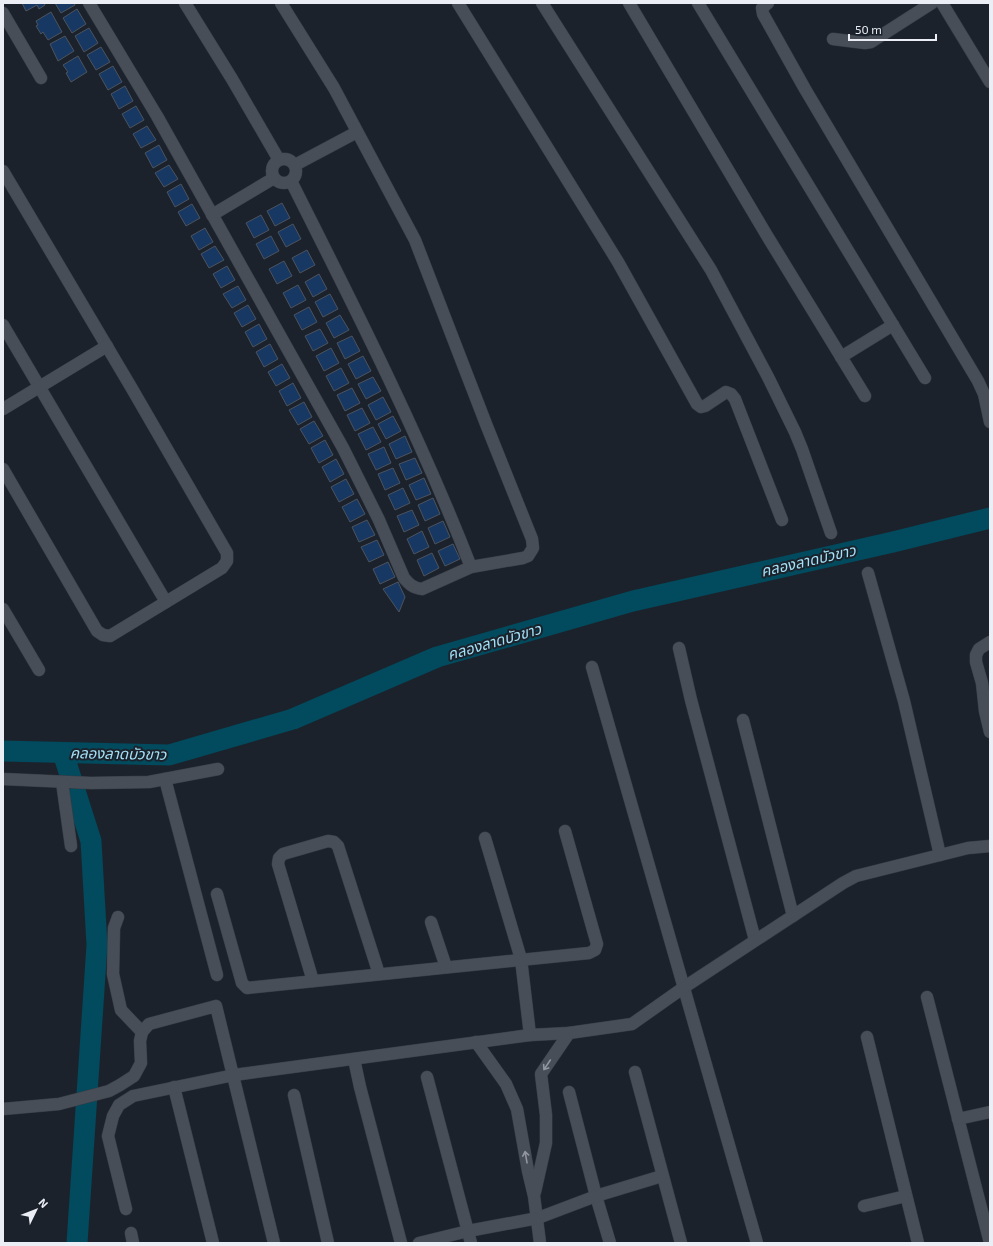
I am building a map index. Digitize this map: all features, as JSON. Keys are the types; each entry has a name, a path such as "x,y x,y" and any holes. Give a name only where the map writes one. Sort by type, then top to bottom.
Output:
{"street":[{"path":"89,3 153,110 343,448 379,520 404,578 416,589 422,589 472,567 528,556 533,548 532,539 488,431 416,240 334,88 281,3"},
{"path":"185,3 232,79 279,160"},
{"path":"458,3 618,262 697,404 701,407 705,406 726,392 731,394 735,399 782,520"},
{"path":"542,3 726,296 795,432 831,533"},
{"path":"629,3 766,234 865,396"},
{"path":"698,3 925,378"},
{"path":"768,3 762,8 763,14 805,89 978,381 984,394 990,422"},
{"path":"833,39 865,43 871,42 932,3"},
{"path":"942,3 990,82"},
{"path":"5,20 41,78"},
{"path":"295,165 357,132"},
{"path":"288,159 295,165 296,174 291,181 280,182 274,178 272,170 275,163 279,160 288,159"},
{"path":"3,171 227,553 228,561 222,568 110,636 103,635 97,632 3,469"},
{"path":"212,215 274,178"},
{"path":"291,181 350,296 414,430 472,567"},
{"path":"841,357 893,324"},
{"path":"3,325 166,602"},
{"path":"3,409 107,346"},
{"path":"868,573 904,701 940,855"},
{"path":"3,609 39,670"},
{"path":"990,642 979,649 976,655 976,662 987,696 985,711 990,732"},
{"path":"679,648 691,700 755,940"},
{"path":"592,667 757,1243"},
{"path":"743,720 793,916"},
{"path":"3,779 91,783 149,782 218,769"},
{"path":"166,779 217,975"},
{"path":"58,782 71,846"},
{"path":"217,894 242,983 247,988 589,953 595,950 597,944 565,831"},
{"path":"485,838 521,959 530,1035"},
{"path":"313,981 278,864 279,858 283,854 328,841 334,842 338,846 379,974"},
{"path":"126,1209 108,1136 113,1116 119,1105 133,1096 234,1074 530,1035 569,1033 632,1024 755,940 856,876 968,848 990,846"},
{"path":"118,917 114,928 113,974 121,1010 142,1032"},
{"path":"431,922 446,967"},
{"path":"927,997 990,1243"},
{"path":"3,1109 59,1104 109,1092 134,1076 141,1063 140,1041 142,1032 149,1024 216,1006 234,1074 274,1243"},
{"path":"534,1196 546,1143 546,1114 541,1074 569,1033"},
{"path":"867,1037 918,1243"},
{"path":"476,1042 506,1084 517,1109 538,1218 540,1243"},
{"path":"354,1059 401,1243"},
{"path":"635,1072 681,1243"},
{"path":"427,1077 469,1237"},
{"path":"174,1087 213,1243"},
{"path":"569,1092 610,1243"},
{"path":"294,1094 328,1243"},
{"path":"958,1119 990,1112"},
{"path":"419,1243 469,1237 538,1218 596,1196 662,1176"},
{"path":"864,1206 906,1196"}],"building":[{"path":"22,3 44,3 45,5 39,9 37,5 26,11"},
{"path":"55,3 74,3 75,5 61,13"},
{"path":"77,9 86,24 72,33 63,18"},
{"path":"51,12 62,32 48,40 43,32 41,34 36,26 38,25 36,21"},
{"path":"89,28 98,43 84,52 75,36"},
{"path":"65,36 74,51 58,61 50,44"},
{"path":"101,47 110,62 96,70 87,55"},
{"path":"78,56 87,72 71,82 66,73 68,72 63,65"},
{"path":"113,66 122,82 108,90 99,74"},
{"path":"125,86 133,101 119,109 111,94"},
{"path":"136,106 144,120 130,128 122,114"},
{"path":"147,126 156,140 141,148 133,134"},
{"path":"159,145 167,160 153,168 145,153"},
{"path":"169,165 178,179 164,187 155,173"},
{"path":"181,184 189,199 175,207 167,192"},
{"path":"282,203 290,218 275,226 267,211"},
{"path":"192,204 200,218 186,226 178,212"},
{"path":"261,215 269,230 254,238 246,223"},
{"path":"293,224 301,239 286,247 278,232"},
{"path":"205,228 213,242 199,250 191,236"},
{"path":"271,236 279,251 264,259 256,244"},
{"path":"215,246 224,260 209,268 201,254"},
{"path":"307,250 315,265 300,273 292,258"},
{"path":"284,261 292,276 277,284 269,269"},
{"path":"227,266 235,280 221,288 213,274"},
{"path":"319,274 327,289 313,297 305,282"},
{"path":"298,285 306,300 291,308 283,293"},
{"path":"238,286 246,300 232,308 223,294"},
{"path":"330,294 338,309 323,317 315,302"},
{"path":"248,305 256,319 242,327 234,313"},
{"path":"309,307 317,322 302,330 294,315"},
{"path":"340,315 349,330 334,338 326,323"},
{"path":"259,324 267,339 253,347 245,332"},
{"path":"320,329 328,343 313,351 305,336"},
{"path":"352,336 360,351 345,359 337,343"},
{"path":"270,344 278,359 264,367 256,352"},
{"path":"331,348 339,363 324,371 316,356"},
{"path":"363,356 371,371 356,379 348,364"},
{"path":"282,364 290,378 276,386 268,372"},
{"path":"341,368 349,383 334,391 326,376"},
{"path":"373,377 381,391 366,399 358,384"},
{"path":"293,383 301,398 287,406 279,391"},
{"path":"352,388 360,403 345,411 337,395"},
{"path":"383,397 391,412 376,420 368,405"},
{"path":"304,402 312,417 298,425 289,410"},
{"path":"362,408 370,423 355,431 347,415"},
{"path":"393,416 401,431 386,439 378,424"},
{"path":"314,421 323,436 309,444 300,429"},
{"path":"373,427 381,442 366,450 358,434"},
{"path":"405,436 412,452 396,459 389,444"},
{"path":"325,440 333,455 319,463 311,448"},
{"path":"384,447 391,463 376,470 368,454"},
{"path":"415,458 422,473 406,480 399,464"},
{"path":"336,459 344,474 330,482 322,467"},
{"path":"393,468 400,483 385,490 378,474"},
{"path":"424,478 431,494 416,500 409,485"},
{"path":"346,479 354,494 339,502 331,487"},
{"path":"403,488 410,503 395,510 388,495"},
{"path":"433,498 440,514 425,521 418,505"},
{"path":"357,499 365,514 350,522 342,507"},
{"path":"412,510 419,525 404,532 397,516"},
{"path":"367,520 375,535 359,542 352,527"},
{"path":"443,521 450,537 435,544 428,528"},
{"path":"422,531 429,547 414,554 407,539"},
{"path":"377,540 384,555 369,562 361,547"},
{"path":"453,544 460,559 445,566 438,551"},
{"path":"432,553 439,568 424,576 417,560"},
{"path":"388,562 395,577 380,584 373,569"},
{"path":"398,582 405,597 399,612 383,589"}],"waterway":[{"name":"คลองลาดบัวขาว","path":"3,751 169,755 293,719 437,657 633,601 893,542 990,518"},
{"path":"63,753 91,841 97,945 77,1243"}]}
